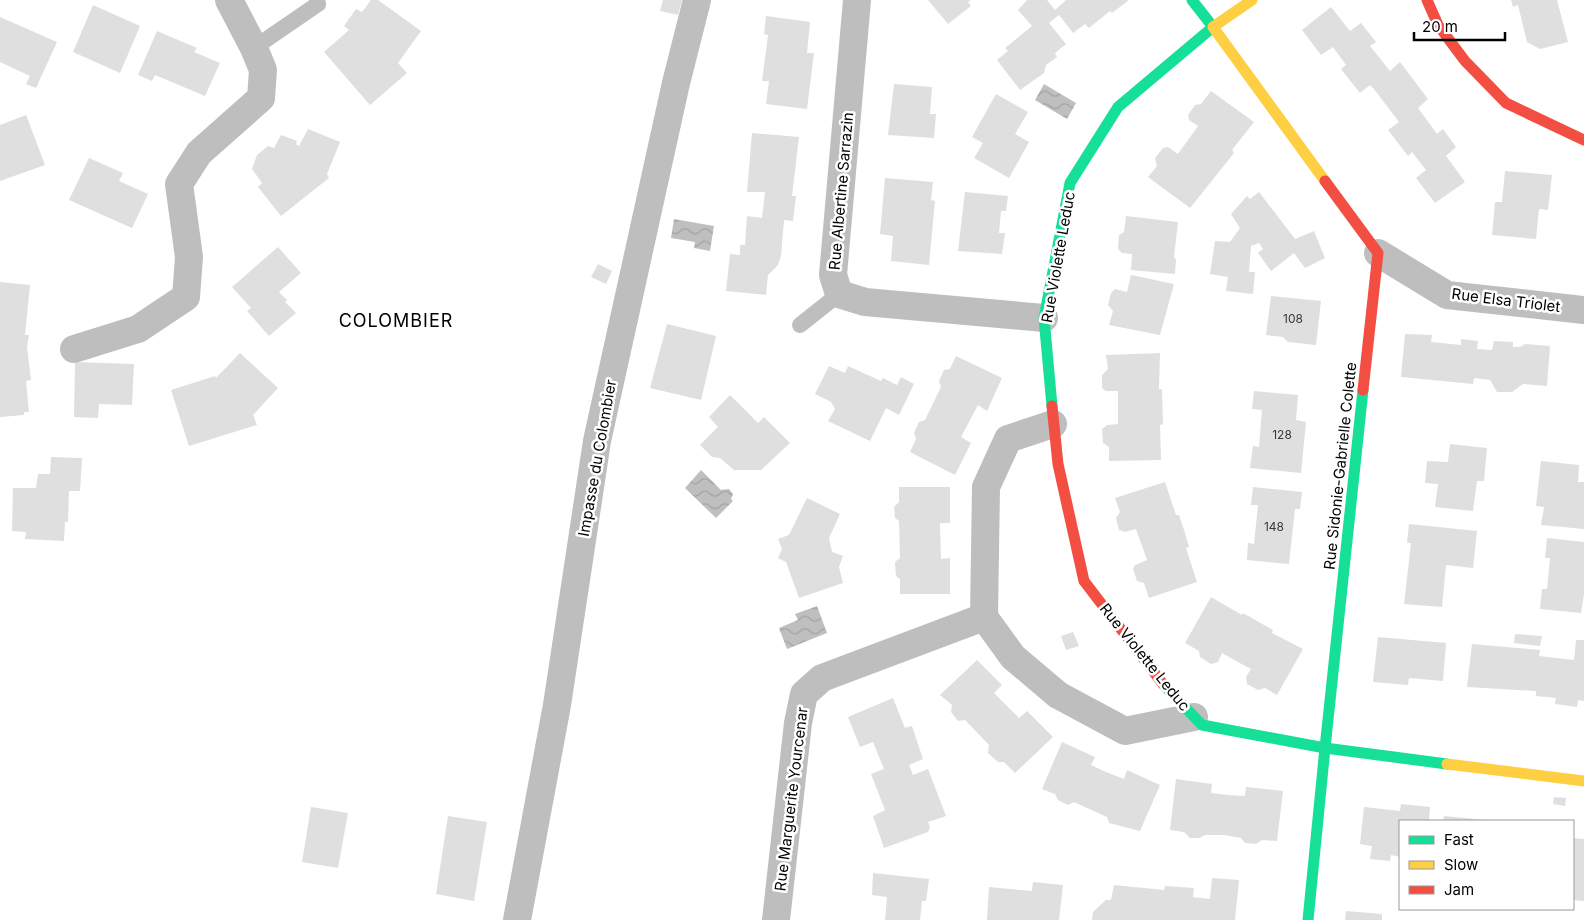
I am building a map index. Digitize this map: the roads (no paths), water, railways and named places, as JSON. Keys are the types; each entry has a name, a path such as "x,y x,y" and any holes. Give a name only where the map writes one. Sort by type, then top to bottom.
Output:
{"street":[{"path":"74,349 138,329 186,297 190,256 179,184 199,153 260,98 263,70 254,48 229,0"},
{"name":"Impasse du Colombier","path":"517,920 557,705 597,441 663,141 697,0"},
{"name":"Rue Albertine Sarrazin","path":"839,294 833,275 858,0"},
{"path":"1192,0 1378,254"},
{"path":"1213,27 1252,0"},
{"path":"1427,0 1438,25 1465,61 1506,103 1584,140"},
{"name":"Rue Violette Leduc","path":"1213,27 1118,107 1070,183 1044,318 1058,464 1084,581 1166,688 1194,718 1202,725 1325,748"},
{"name":"Rue Elsa Triolet","path":"1378,254 1447,295 1584,310"},
{"name":"Rue Sidonie-Gabrielle Colette","path":"1308,920 1378,254"},
{"path":"839,294 865,302 1044,318"},
{"path":"984,617 986,487 1008,440 1053,424"},
{"name":"Rue Violette Leduc","path":"984,617 1013,658 1058,695 1125,731 1194,718"},
{"name":"Rue Marguerite Yourcenar","path":"776,920 798,722 804,694 822,678 984,617"},
{"path":"1325,748 1584,781"}],"lane":[{"path":"254,48 318,4 317,0"},
{"path":"800,325 839,294"}],"water":[{"path":"1044,84 1076,103 1067,119 1035,100"},
{"path":"674,219 714,226 710,251 694,248 695,242 671,238"},
{"path":"701,470 721,490 729,489 733,494 731,499 733,501 716,518 685,488"},
{"path":"817,606 827,633 787,649 779,628 798,620 795,614"}],"district":[{"name":"COLOMBIER","path":"396,320"}]}
